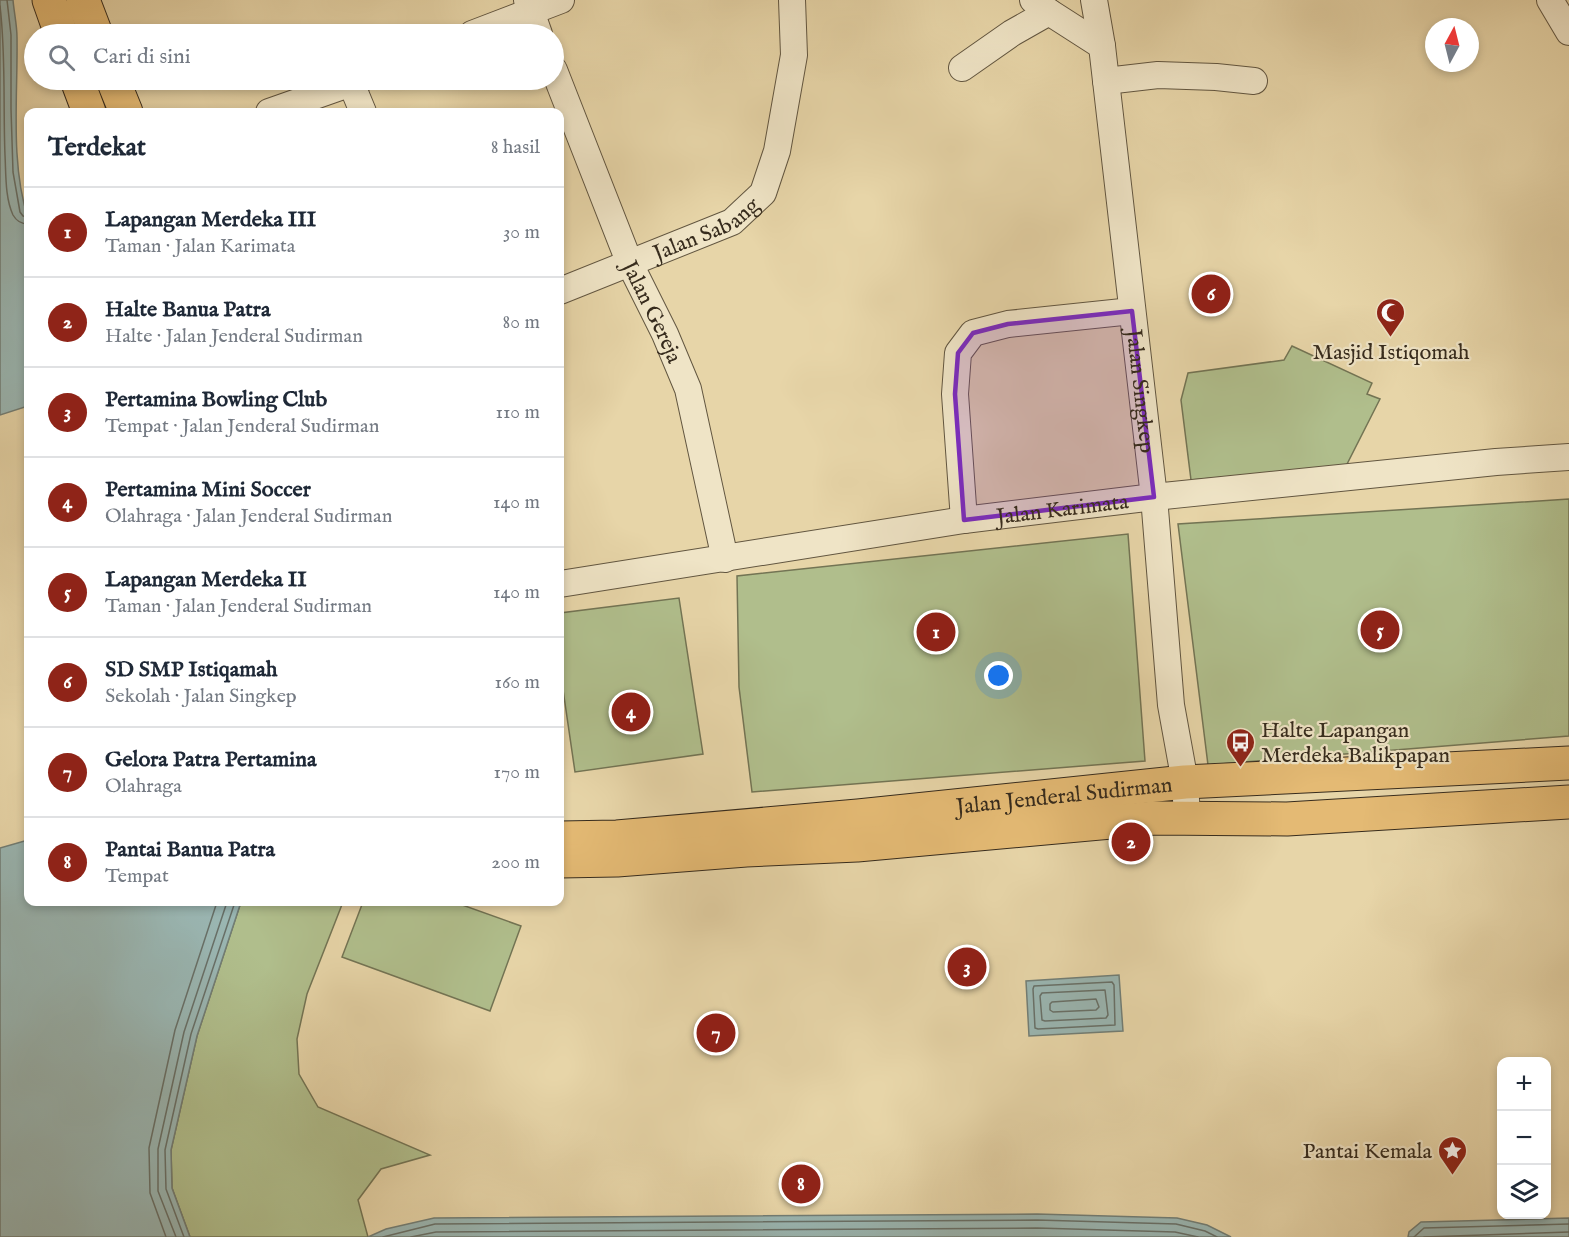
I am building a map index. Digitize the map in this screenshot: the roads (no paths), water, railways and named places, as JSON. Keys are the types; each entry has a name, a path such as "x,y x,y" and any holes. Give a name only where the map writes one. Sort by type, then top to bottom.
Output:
{"highway":[{"path":"49,0 57,24"},
{"path":"83,0 92,24"},
{"path":"81,90 88,108"},
{"path":"117,90 124,108"},
{"name":"Jalan Jenderal Sudirman","path":"564,838 617,837 686,831 1185,782 1569,763"},
{"name":"Jalan Jenderal Sudirman","path":"564,861 617,860 746,850 857,845 1155,818 1287,819 1569,802"}],"street":[{"path":"504,24 532,15 561,0"},
{"name":"Jalan Sabang","path":"564,289 732,222 763,193 777,151 794,55 792,0"},
{"name":"Jalan Singkep","path":"1094,0 1102,46 1154,497 1171,705 1185,782 1187,817"},
{"path":"1550,0 1569,32"},
{"path":"962,68 1012,33 1041,6 1102,46"},
{"path":"1106,81 1158,75 1254,81"},
{"path":"280,108 331,90"},
{"path":"358,90 362,108"},
{"name":"Jalan Gereja","path":"562,90 630,264 665,334 688,389 725,560"},
{"path":"964,520 955,394 958,353 973,333 1008,324 1132,311"},
{"name":"Jalan Karimata","path":"564,583 725,560 964,520 1154,497 1496,462 1569,457"}],"water":[{"path":"0,0 13,0 17,32 17,152 24,204 24,407 0,415"},
{"path":"24,841 24,906 240,906 197,1036 171,1150 172,1188 190,1237 0,1237 0,848"},
{"path":"1119,975 1123,1031 1029,1036 1026,981"},
{"path":"1037,1214 1177,1218 1207,1225 1231,1237 368,1237 386,1229 434,1218"},
{"path":"1569,1218 1569,1237 1408,1237 1409,1232 1421,1222"}],"place":[{"name":"SD SMP Istiqamah","path":"1211,294"},
{"name":"Masjid Istiqomah","path":"1391,338"},
{"name":"Lapangan Merdeka II","path":"1380,630"},
{"name":"Lapangan Merdeka III","path":"936,632"},
{"name":"Pertamina Mini Soccer","path":"631,712"},
{"name":"Halte Lapangan Merdeka Balikpapan","path":"1240,768"},
{"name":"Halte Banua Patra","path":"1131,842"},
{"name":"Pertamina Bowling Club","path":"967,967"},
{"name":"Gelora Patra Pertamina","path":"716,1033"},
{"name":"Pantai Kemala","path":"1453,1176"},
{"name":"Pantai Banua Patra","path":"801,1184"}]}
